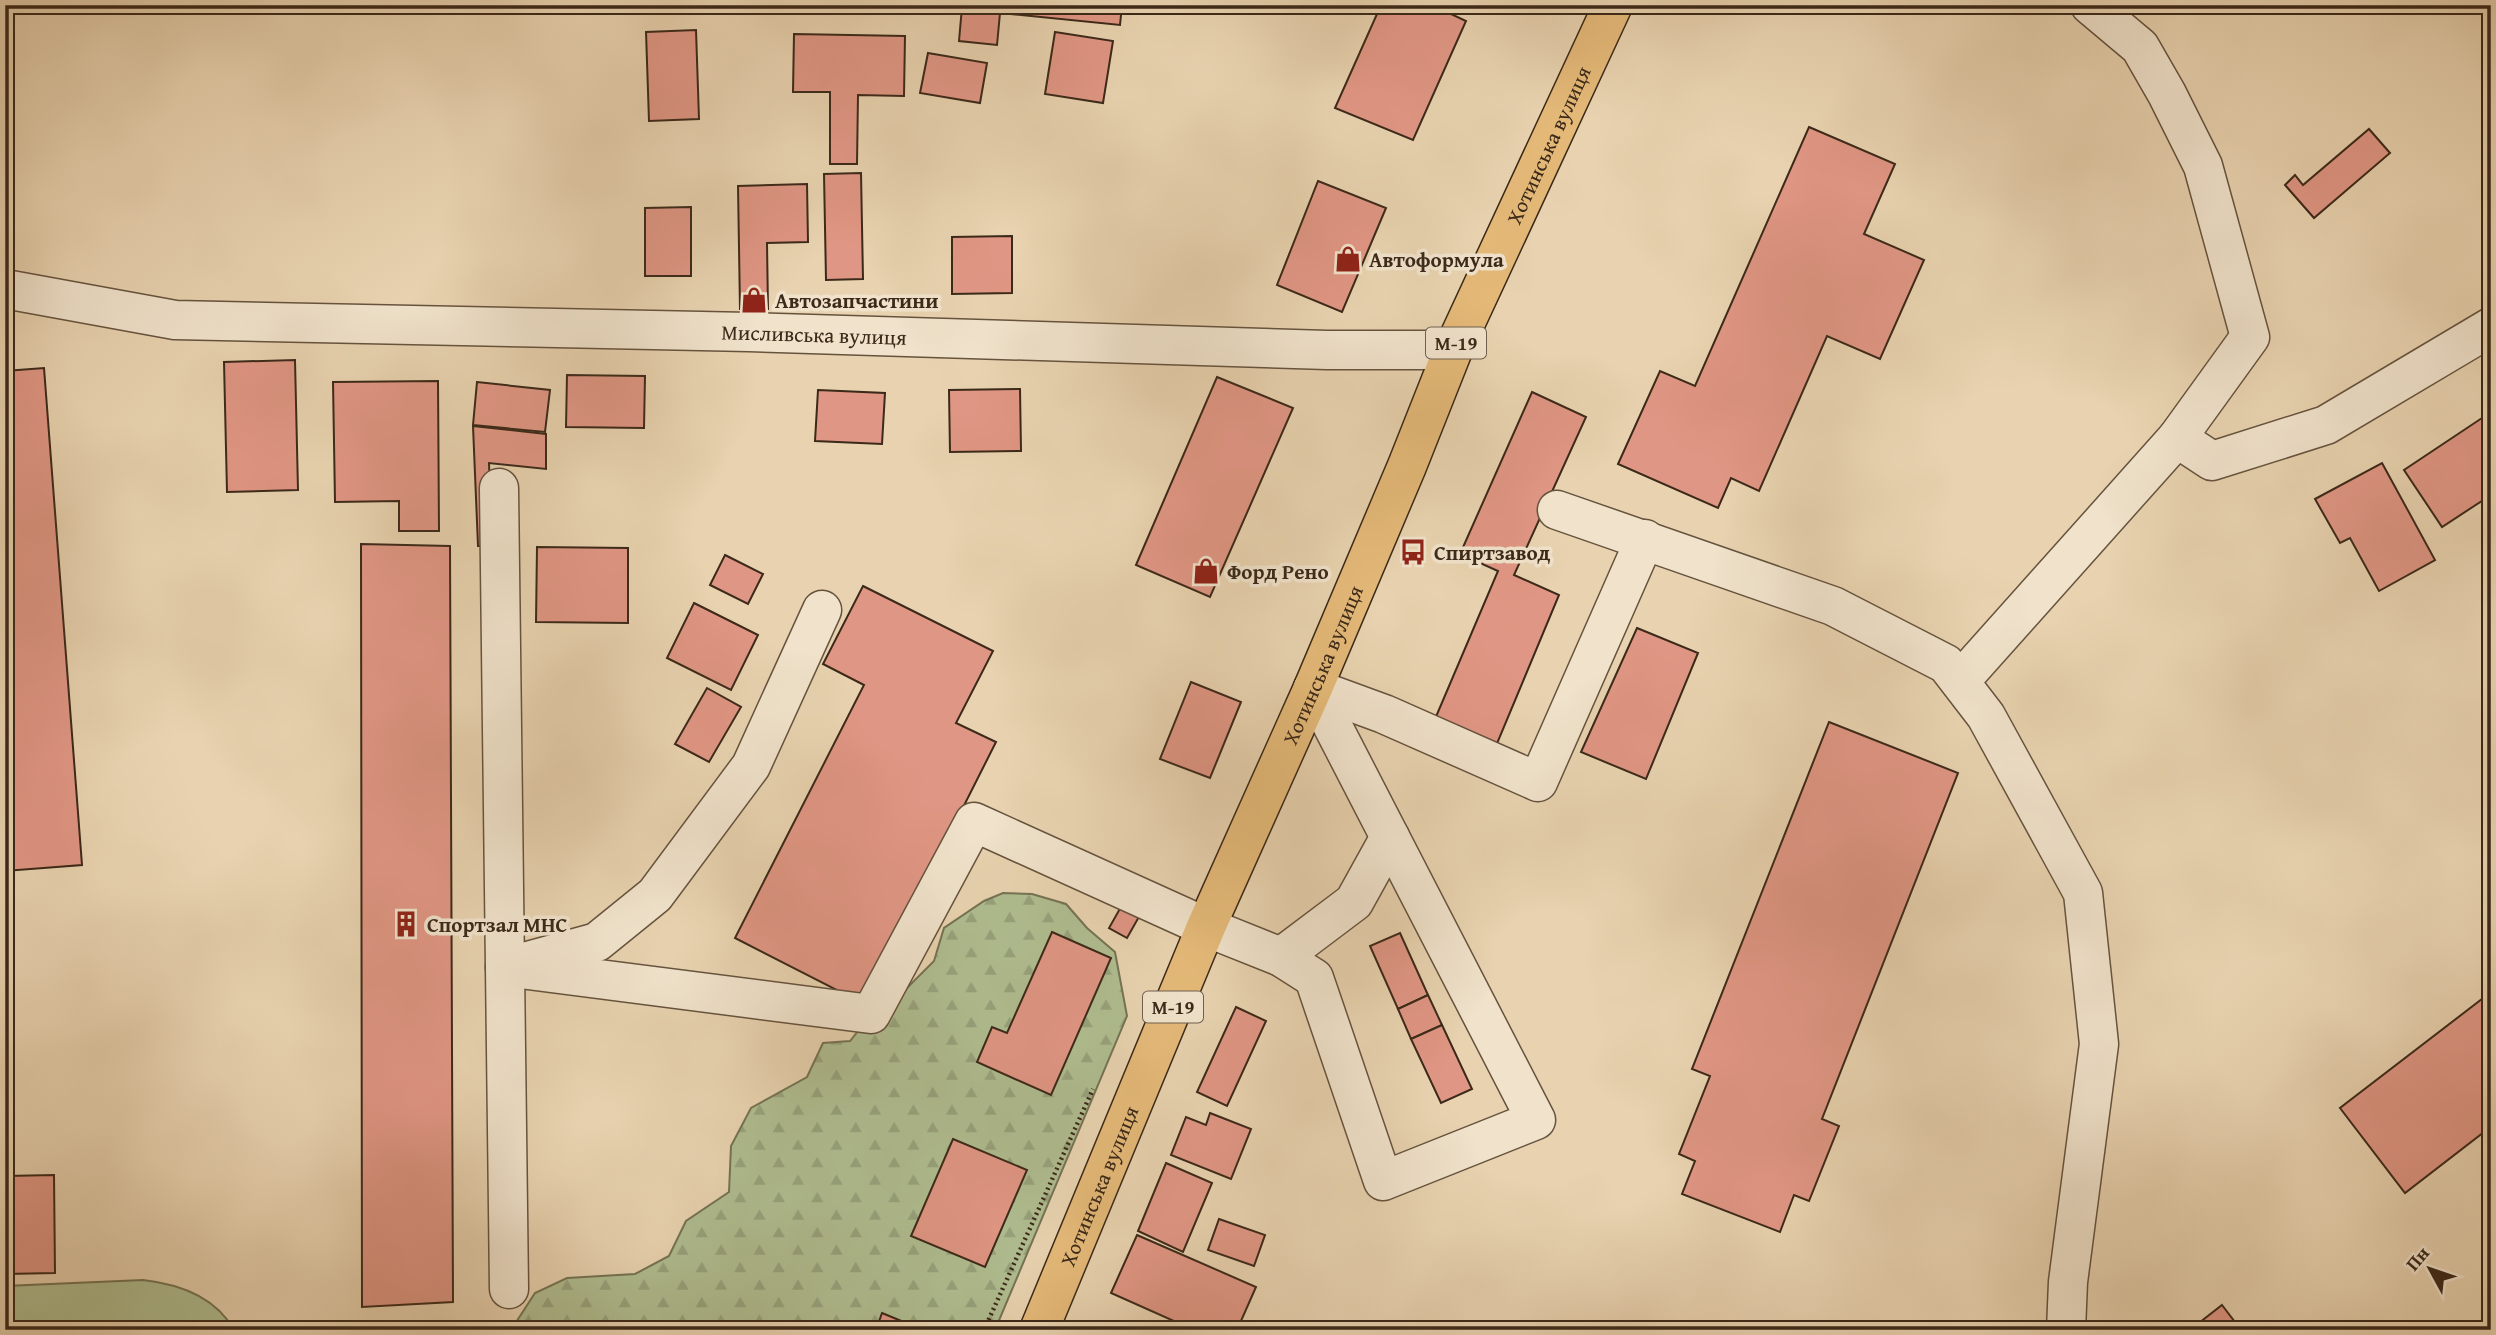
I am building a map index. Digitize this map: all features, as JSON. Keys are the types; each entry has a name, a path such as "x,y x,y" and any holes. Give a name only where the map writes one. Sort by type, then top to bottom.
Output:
{"highway":[{"name":"Хотинська вулиця","path":"1039,1330 1206,927 1313,688 1453,350 1613,5"}],"street":[{"path":"1959,681 2177,438 2250,337 2203,166 2140,47 2090,5"},
{"name":"Мисливська вулиця","path":"5,289 175,320 776,332 1327,350 1453,350"},
{"path":"2177,438 2211,461 2326,425 2491,327"},
{"path":"499,488 509,1289"},
{"path":"1557,510 1833,606 1946,664 1986,716 2083,893 2099,1044 2068,1282 2066,1330"},
{"path":"1313,688 1384,714 1538,782 1645,539"},
{"path":"505,967 597,943 655,895 751,766 822,610"},
{"path":"505,967 871,1014 974,822 1206,927 1281,957 1314,978 1383,1181 1536,1120 1313,688"},
{"path":"1281,957 1354,902 1390,837"}],"green space":[{"path":"1003,893 1032,894 1066,904 1087,928 1115,952 1127,1016 995,1330 511,1330 535,1293 567,1278 635,1274 669,1256 686,1221 729,1192 731,1146 751,1108 807,1077 823,1043 850,1041 870,1016 901,994 934,961 944,928 984,901"},
{"path":"143,1280 183,1289 206,1300 217,1308 234,1330 5,1330 5,1286"}],"building":[{"path":"940,5 1122,5 1120,25 1000,13 997,45 959,41 962,7"},
{"path":"1381,5 1432,5 1466,21 1413,140 1335,108"},
{"path":"696,30 699,119 649,121 646,32"},
{"path":"1055,32 1113,41 1103,103 1045,94"},
{"path":"794,34 905,36 904,96 858,95 857,164 830,164 830,92 793,92"},
{"path":"928,53 987,63 980,103 920,93"},
{"path":"1809,127 1895,164 1864,234 1924,260 1880,359 1827,336 1759,491 1731,478 1718,508 1618,464 1660,371 1695,386"},
{"path":"2369,129 2390,153 2314,218 2285,185 2295,175 2303,185"},
{"path":"861,173 863,279 826,280 824,174"},
{"path":"1318,181 1386,208 1342,312 1277,285"},
{"path":"807,184 808,242 767,243 768,309 740,309 738,186"},
{"path":"691,207 691,276 645,276 645,208"},
{"path":"1012,236 1012,293 952,294 952,237"},
{"path":"295,360 298,490 227,492 224,362"},
{"path":"44,368 82,865 5,871 5,371"},
{"path":"567,375 645,376 644,428 566,427"},
{"path":"1217,377 1293,408 1210,597 1136,565"},
{"path":"438,381 439,531 399,531 399,501 335,502 333,382"},
{"path":"477,382 550,390 545,432 473,425"},
{"path":"1020,389 1021,451 950,452 949,390"},
{"path":"818,390 885,393 882,444 815,441"},
{"path":"1532,392 1586,417 1514,575 1559,595 1496,746 1435,719 1498,571 1460,554"},
{"path":"2491,412 2491,495 2442,527 2404,470"},
{"path":"473,426 546,434 546,469 489,463 492,546 478,546"},
{"path":"2382,463 2435,560 2379,591 2350,538 2340,543 2315,499"},
{"name":"Спортзал МНС","path":"361,544 450,546 453,1302 362,1307"},
{"path":"537,547 628,548 628,623 536,622"},
{"path":"725,555 763,574 748,604 710,585"},
{"path":"863,586 993,651 956,723 996,742 864,1004 735,938 864,685 823,664"},
{"path":"694,603 758,635 731,690 667,658"},
{"path":"1637,628 1698,653 1646,779 1581,752"},
{"path":"1191,682 1241,702 1210,778 1160,759"},
{"path":"707,688 741,707 709,762 675,744"},
{"path":"1829,722 1958,773 1822,1119 1839,1126 1809,1201 1794,1195 1780,1232 1682,1194 1695,1161 1679,1154 1710,1076 1692,1069"},
{"path":"1122,905 1140,915 1127,938 1109,928"},
{"path":"1052,932 1111,958 1051,1095 977,1062 992,1027 1007,1033"},
{"path":"1400,933 1428,995 1398,1009 1370,946"},
{"path":"2491,992 2491,1133 2488,1129 2405,1193 2340,1108"},
{"path":"1428,995 1442,1025 1411,1039 1398,1009"},
{"path":"1236,1007 1266,1021 1227,1106 1197,1092"},
{"path":"1442,1025 1472,1089 1441,1103 1411,1039"},
{"path":"1210,1113 1251,1129 1231,1179 1171,1155 1186,1117 1206,1125"},
{"path":"953,1139 1027,1170 985,1267 911,1236"},
{"path":"1166,1163 1212,1183 1183,1252 1138,1231"},
{"path":"54,1175 55,1273 5,1274 5,1176"},
{"path":"1219,1219 1265,1235 1254,1266 1208,1250"},
{"path":"1137,1235 1256,1287 1237,1330 1194,1330 1111,1293"},
{"path":"2222,1305 2241,1330 2190,1330"},
{"path":"882,1313 923,1330 876,1330"}],"place":[{"name":"Автоформула","path":"1348,259"},
{"name":"Автозапчастини","path":"754,300"},
{"name":"Спиртзавод","path":"1413,552"},
{"name":"Форд Рено","path":"1206,571"},
{"name":"Спортзал МНС","path":"406,924"}]}
